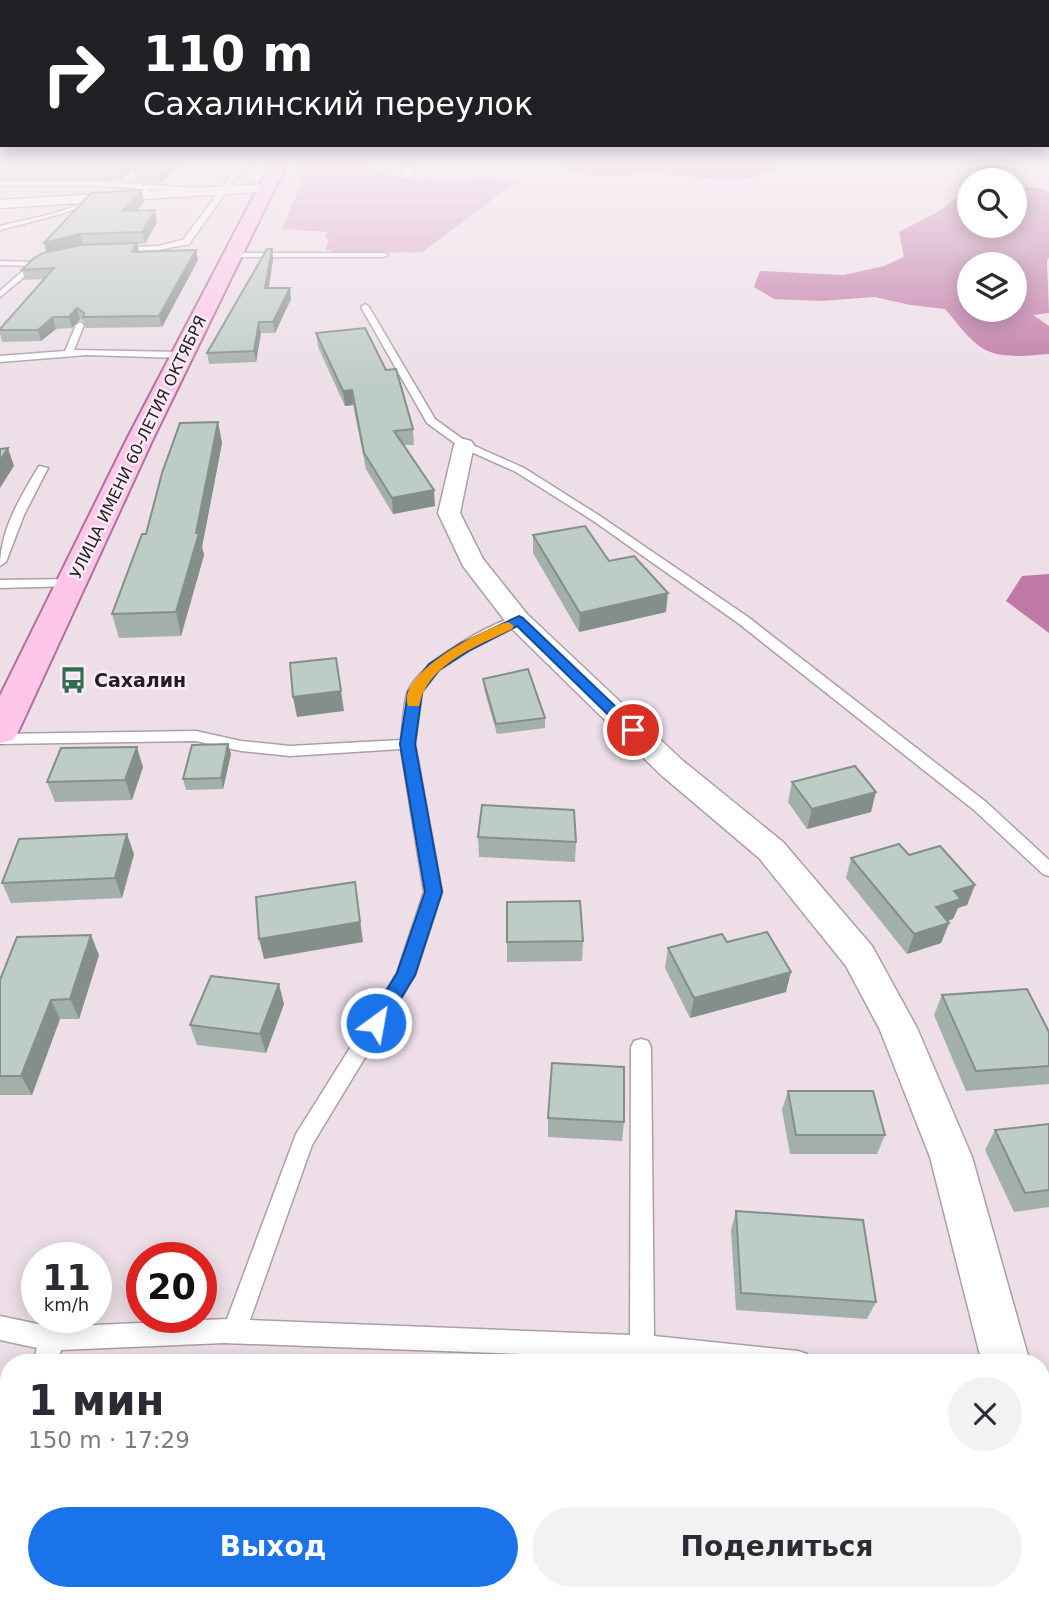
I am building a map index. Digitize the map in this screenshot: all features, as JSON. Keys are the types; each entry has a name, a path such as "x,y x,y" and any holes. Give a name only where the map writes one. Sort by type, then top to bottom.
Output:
{"main road":[{"name":"УЛИЦА ИМЕНИ 60-ЛЕТИЯ ОКТЯБРЯ","path":"0,732 240,238"}],"street":[{"path":"464,445 449,513 472,561 519,620 671,767 771,850 859,956 898,1028 951,1157 1004,1354"}],"lane":[{"path":"108,250 158,248 186,242 192,238"},
{"path":"231,255 384,256"},
{"path":"0,295 32,264 43,259"},
{"path":"0,263 32,264"},
{"path":"365,307 431,421 464,445 520,470 596,518 743,620 980,806 1049,870"},
{"path":"68,354 80,325"},
{"path":"0,359 87,352 182,355"},
{"path":"0,562 18,515 43,468"},
{"path":"0,585 71,583"},
{"path":"234,1331 303,1142 406,975 433,892 408,744 415,692 434,667 465,647 519,620"},
{"path":"0,738 196,736 242,746 290,751 408,744"},
{"path":"641,1047 643,1354"},
{"path":"0,1328 52,1339 234,1331 626,1354"},
{"path":"48,1354 52,1339"}],"shaded area":[{"path":"325,238 441,238 422,252 336,253 326,249 329,239"},
{"path":"900,238 1049,238 1049,313 1033,315 1049,326 1049,354 1010,356 988,351 970,338 945,309 875,297 821,301 774,299 754,287 760,271 844,275 884,266 904,257"},
{"path":"1049,574 1049,633 1006,601 1022,576"}],"building":[{"path":"49,238 65,238 44,243"},
{"path":"137,243 132,252 196,250 159,316 83,317 84,313 77,308 69,317 53,317 38,330 0,330 54,268 22,270 34,258 43,253 81,245"},
{"path":"267,249 272,249 265,288 290,288 273,322 259,322 254,351 207,353"},
{"path":"365,328 386,370 396,369 413,429 394,431 434,490 392,498 364,453 352,390 343,391 316,333"},
{"path":"218,422 196,533 199,533 176,612 112,614 142,534 146,534 162,473 180,423"},
{"path":"8,448 0,461 0,449"},
{"path":"585,526 609,561 634,556 668,593 580,613 533,535"},
{"path":"336,658 341,691 293,697 290,663"},
{"path":"528,669 545,718 496,724 483,679"},
{"path":"228,744 221,778 183,779 192,745"},
{"path":"137,747 125,780 47,782 61,748"},
{"path":"855,766 876,792 812,809 792,782"},
{"path":"482,805 574,810 576,842 478,837"},
{"path":"127,834 115,878 2,883 19,839"},
{"path":"899,844 909,855 940,846 975,885 954,891 961,899 936,907 949,923 914,934 851,858"},
{"path":"355,882 360,922 259,939 256,897"},
{"path":"580,901 583,941 507,942 507,902"},
{"path":"767,932 791,972 694,998 668,948 722,934 727,942"},
{"path":"91,935 70,999 51,1000 21,1076 0,1076 0,980 17,937"},
{"path":"211,976 279,984 260,1034 190,1025"},
{"path":"1027,989 1049,1032 1049,1066 976,1071 942,995"},
{"path":"552,1063 624,1067 624,1122 548,1118"},
{"path":"788,1091 873,1091 885,1135 796,1135"},
{"path":"1049,1124 1049,1190 1025,1193 995,1130"},
{"path":"736,1211 863,1220 876,1302 741,1293"}],"slow traffic":[{"path":"414,703 415,692 434,667 465,647 508,626"}],"place":[{"name":"Сахалин","path":"73,680"}],"route":[{"path":"376,1023 406,975 433,892 408,744 415,692 434,667 465,647 519,620 633,730"}]}
